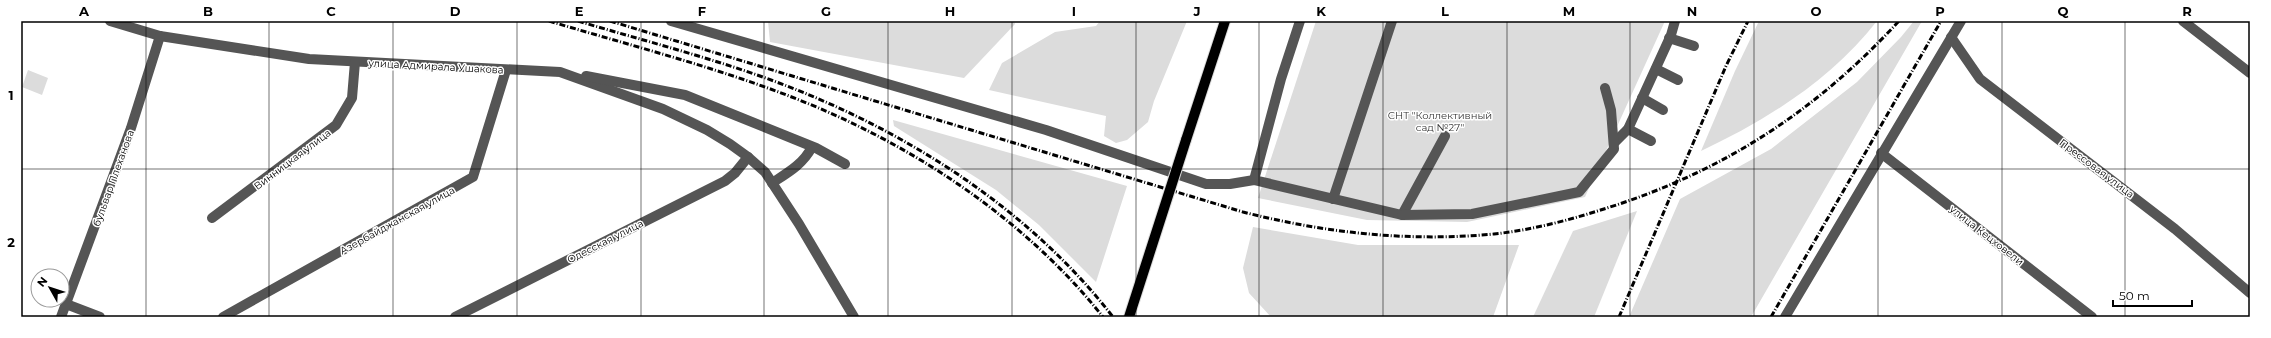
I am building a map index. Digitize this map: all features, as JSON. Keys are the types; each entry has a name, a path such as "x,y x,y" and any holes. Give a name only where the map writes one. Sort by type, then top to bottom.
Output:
{"main road":[{"path":"1128,317 1225,21"}],"street":[{"name":"улица Адмирала Ушакова","path":"110,21 160,36 309,59 560,72 663,109 706,130 748,157 765,172 854,317"},
{"path":"671,21 1046,130 1206,184 1230,184 1254,180 1402,215 1472,214 1579,192 1614,149 1611,110 1604,88"},
{"path":"1254,180 1281,79 1300,21"},
{"path":"1333,199 1392,21"},
{"path":"1614,143 1628,129 1670,38 1675,21"},
{"path":"1785,317 1960,21"},
{"path":"2183,21 2250,73"},
{"name":"бульвар Плеханова","path":"70,293 131,128 160,36"},
{"name":"Прессовая улица","path":"1951,37 1980,79 2175,228 2250,293"},
{"path":"1670,38 1694,46"},
{"name":"Винницкая улица","path":"212,218 336,125 352,98 355,62"},
{"path":"1656,69 1678,80"},
{"name":"Азербайджанская улица","path":"224,317 473,177 506,70"},
{"path":"560,72 646,86 684,95 812,147 845,164"},
{"path":"1642,98 1663,110"},
{"path":"1628,129 1652,141"},
{"path":"1402,215 1445,136"},
{"path":"772,183 798,166 807,157 812,147"},
{"name":"улица Кецховели","path":"1881,153 2092,317"},
{"name":"Одесская улица","path":"455,317 725,181 735,173 748,157"},
{"path":"70,306 100,317"}],"green space":[{"path":"768,21 1014,21 1015,24 964,78 770,42"},
{"path":"1100,21 1187,21 1154,101 1148,122 1127,140 1116,143 1104,136 1106,116 989,90 1002,63 1055,32 1096,26"},
{"name":"СНТ \"Коллективный сад №27\"","path":"1316,21 1665,21 1585,197 1467,222 1367,220 1258,198"},
{"path":"1759,21 1877,21 1840,61 1797,96 1750,126 1701,151 1735,71"},
{"path":"1914,21 1922,21 1751,317 1629,317 1680,199 1771,149 1857,82 1901,37"},
{"path":"28,70 48,78 42,95 22,87"},
{"path":"893,120 1127,186 1096,282 1039,225 996,190 894,126"},
{"path":"1637,211 1594,317 1533,317 1573,231"},
{"path":"1253,227 1358,245 1519,245 1493,317 1271,317 1249,293 1243,268"}],"railway":[{"path":"549,21 705,67 782,93 819,108 891,143 958,184 1021,233 1078,287 1103,317"},
{"path":"578,21 762,77 833,105 879,127 923,152 966,180 1007,210 1045,243 1081,279 1113,317"},
{"path":"610,21 1243,212 1336,230 1367,234 1430,237 1494,234 1551,224 1607,208 1650,193 1690,176 1729,156 1766,134 1801,110 1835,83 1899,21"},
{"path":"1619,317 1726,66 1748,21"},
{"path":"1771,317 1941,21"}]}
